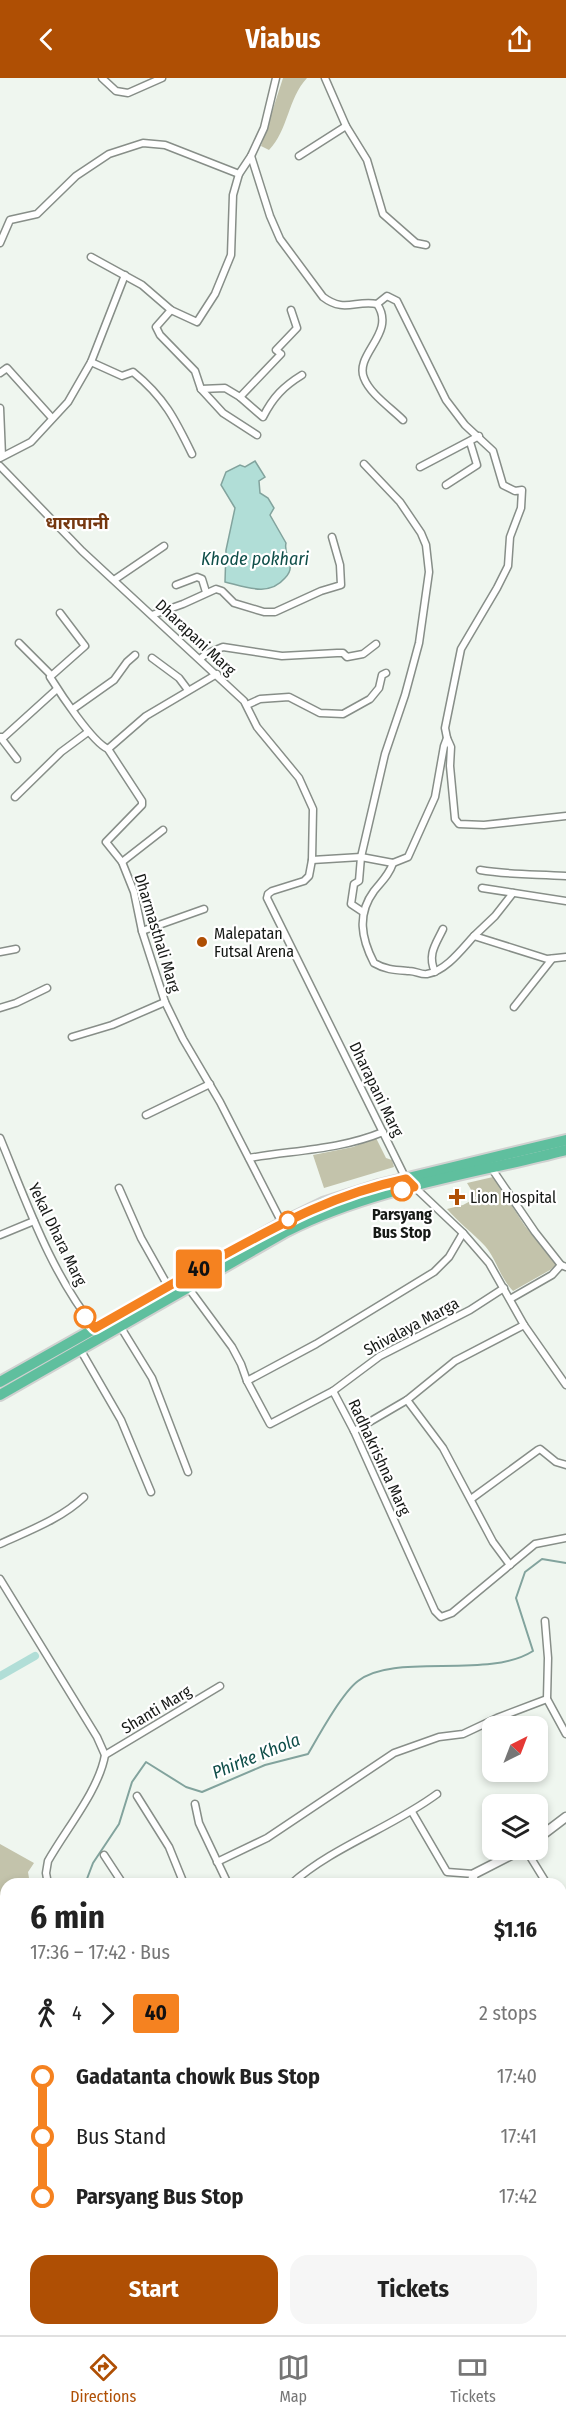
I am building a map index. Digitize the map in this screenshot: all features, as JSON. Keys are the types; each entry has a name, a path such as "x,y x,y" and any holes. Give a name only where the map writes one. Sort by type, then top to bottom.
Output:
{"highway":[{"path":"0,1395 80,1348 98,1332 120,1326 185,1283 285,1227 410,1183 566,1140"},
{"path":"410,1183 492,1169 566,1150"},
{"path":"0,1382 98,1332 168,1286 185,1283"}],"main road":[{"path":"548,1831 566,1817"},
{"path":"473,1878 474,1874 501,1860"}],"street":[{"path":"102,78 116,91 128,93 162,78"},
{"path":"91,257 142,285 171,310 197,321 215,294 231,255 233,195 239,174 251,156 264,128 276,78"},
{"path":"325,78 346,126 367,160 383,214 416,243 426,245"},
{"path":"299,156 346,126"},
{"path":"0,243 10,220 37,214 76,176 109,154 127,147 143,143 165,145 239,174"},
{"path":"251,156 270,216 280,238 304,275 331,303 345,307 370,303 377,304 382,310 382,326 362,369 364,380 403,420"},
{"path":"0,408 1,457 31,442 68,402 91,362 125,275"},
{"path":"377,304 387,296 397,301 446,400 465,425 493,451 503,486 515,491 522,490 521,508 510,537 508,566 461,649 445,728 451,747 450,766 455,819 459,824 484,825 566,816"},
{"path":"171,310 156,327 160,335 195,371 201,389 223,412 256,435"},
{"path":"240,397 280,354 276,350 297,328 291,310"},
{"path":"91,362 122,375 133,372 147,383 170,410 192,454"},
{"path":"0,373 7,368 52,418"},
{"path":"201,389 225,388 240,397 262,417 271,401 284,386 302,375"},
{"path":"420,467 479,436"},
{"path":"446,485 477,465 470,442"},
{"path":"363,912 351,902 354,884 359,881 361,857 385,754 419,644 429,572 426,545 421,533 400,502 364,464"},
{"name":"Dharapani Marg","path":"0,466 82,551 217,674 247,705 257,727 299,778 313,808 312,860 309,876 304,881 272,891 267,898 410,1183"},
{"path":"152,615 216,589 222,591 234,603 264,612 275,612 321,591 341,585 340,565 332,537"},
{"path":"114,580 164,546"},
{"path":"176,585 197,577 202,579 206,592"},
{"path":"50,675 85,646 60,613"},
{"name":"Dharmasthali Marg","path":"19,643 50,675 57,689 88,732 102,746 108,748 142,801 142,805 106,842 122,862 138,905 142,931 165,1002 285,1227"},
{"path":"200,659 223,647 282,656 343,653 347,657 363,654 376,644"},
{"path":"73,709 106,687 135,656"},
{"path":"152,658 179,678 188,690"},
{"path":"247,705 260,699 289,697 320,713 343,714 370,699 379,687 382,675 386,673"},
{"path":"108,748 146,716 217,674"},
{"path":"17,759 0,738 57,689"},
{"path":"15,796 62,752 88,732"},
{"path":"312,860 361,857 393,863 408,857 435,797 447,738"},
{"path":"122,862 163,830"},
{"path":"393,863 391,871 374,892 363,912 364,938 374,963 386,969 413,970 424,975 435,972 455,957 513,893"},
{"path":"480,870 502,874 539,873 566,876"},
{"path":"482,888 566,901"},
{"path":"142,931 204,909"},
{"path":"435,972 432,952 434,943 443,928"},
{"path":"474,936 552,959 566,957"},
{"path":"0,952 16,949"},
{"path":"514,1007 552,959"},
{"path":"0,1008 47,988"},
{"path":"72,1037 112,1025 165,1002"},
{"path":"146,1115 210,1084"},
{"path":"249,1158 342,1146 383,1132"},
{"name":"Yekal Dhara Marg","path":"0,1138 51,1258 85,1317 98,1332"},
{"path":"492,1169 535,1232 564,1266 510,1299"},
{"path":"410,1183 463,1233 489,1263 524,1325 566,1385"},
{"path":"119,1188 141,1238 168,1286"},
{"path":"0,1235 34,1221"},
{"path":"247,1381 316,1344 434,1272 449,1257 463,1233"},
{"name":"Radhakrishna Marg","path":"185,1283 232,1347 270,1424 333,1391 354,1431 435,1611 441,1617 452,1613 536,1544 566,1538"},
{"name":"Shivalaya Marga","path":"333,1391 380,1356 470,1310 504,1288"},
{"path":"354,1431 407,1400 455,1361 524,1325"},
{"path":"120,1326 153,1378 188,1472"},
{"path":"80,1348 121,1420 152,1492"},
{"path":"407,1400 443,1448 493,1542 510,1565"},
{"path":"471,1499 540,1449 556,1462 566,1465"},
{"path":"0,1544 39,1527 84,1497"},
{"path":"0,1579 97,1737 105,1755 89,1792 48,1860 47,1878"},
{"path":"545,1621 548,1658 547,1699 566,1734"},
{"name":"Shanti Marg","path":"105,1755 220,1686"},
{"path":"217,1862 267,1838 394,1753 439,1737 463,1734 547,1699"},
{"path":"299,1878 324,1860 412,1812 437,1794"},
{"path":"136,1796 169,1847 181,1878"},
{"path":"195,1804 199,1823 225,1878"},
{"path":"412,1812 447,1872 474,1874"},
{"path":"104,1855 119,1878"},
{"path":"532,1860 543,1878"}],"green space":[{"path":"283,78 307,78 296,95 280,134 269,150 261,146"},
{"path":"376,1138 386,1158 392,1160 394,1167 324,1188 313,1155 353,1147"},
{"path":"493,1177 525,1226 557,1264 513,1291 504,1280 485,1246 447,1209 463,1205 476,1198 467,1183"},
{"path":"0,1844 34,1863 28,1872 29,1878 0,1878"}],"water":[{"name":"Khode pokhari","path":"255,461 265,477 259,481 260,493 268,498 274,508 270,515 286,543 290,567 290,571 279,584 265,589 225,582 226,550 235,508 221,485 226,472 240,465 245,467"}],"waterway":[{"name":"Phirke Khola","path":"87,1878 93,1863 119,1824 132,1782 146,1762 186,1787 202,1792 265,1765 308,1754 345,1695 358,1681 374,1673 417,1666 492,1664 514,1659 533,1651 516,1598 525,1572 542,1559 566,1563"},
{"path":"0,1676 35,1656"}],"bus line":[{"name":"40","path":"85,1317 95,1328 282,1223 323,1203 406,1179 414,1187 402,1190"}],"place":[{"name":"Malepatan Futsal Arena","path":"202,942"},
{"name":"Parsyang Bus Stop","path":"402,1190"},
{"name":"Lion Hospital","path":"457,1197"}],"district":[{"name":"धारापानी","path":"77,523"}]}
